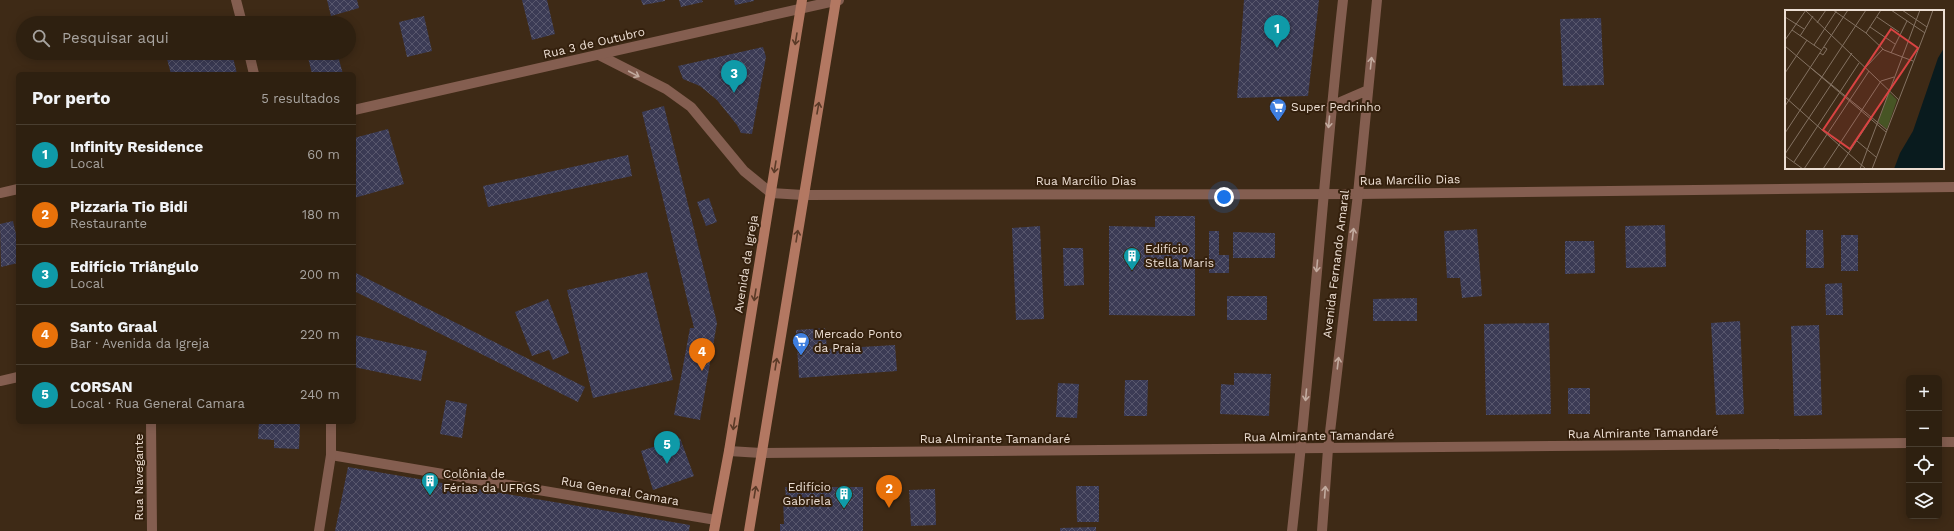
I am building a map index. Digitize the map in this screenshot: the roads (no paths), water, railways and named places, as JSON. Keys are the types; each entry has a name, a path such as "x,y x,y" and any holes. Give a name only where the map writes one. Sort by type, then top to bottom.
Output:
{"main road":[{"path":"749,531 803,195 837,0"},
{"name":"Avenida da Igreja","path":"714,531 729,451 801,4"}],"street":[{"path":"236,0 240,16"},
{"name":"Rua 3 de Outubro","path":"356,110 599,55 801,4 837,0"},
{"name":"Avenida Fernando Amaral","path":"1292,531 1301,449 1331,106 1343,0"},
{"name":"Avenida Fernando Amaral","path":"1322,531 1328,449 1358,194 1377,0"},
{"path":"599,55 666,89 691,107 744,171 771,193"},
{"path":"251,60 254,72"},
{"path":"1331,106 1368,90"},
{"name":"Rua Marcílio Dias","path":"771,193 803,195 1358,194 1954,187"},
{"path":"0,193 16,189"},
{"path":"0,381 16,377"},
{"name":"Rua Navegante","path":"151,424 152,531"},
{"path":"319,531 331,455 331,424"},
{"path":"1942,442 1954,442"},
{"name":"Rua Almirante Tamandaré","path":"729,451 761,454 1906,443"},
{"name":"Rua General Camara","path":"331,455 716,520"}],"place":[{"name":"Infinity Residence","path":"1277,48"},
{"name":"Edifício Triângulo","path":"734,93"},
{"name":"Super Pedrinho","path":"1278,122"},
{"name":"Edifício Stella Maris","path":"1132,271"},
{"name":"Mercado Ponto da Praia","path":"801,356"},
{"name":"Santo Graal","path":"702,371"},
{"name":"CORSAN","path":"667,464"},
{"name":"Colônia de Férias da UFRGS","path":"430,496"},
{"name":"Pizzaria Tio Bidi","path":"889,508"},
{"name":"Edifício Gabriela","path":"844,509"}]}
